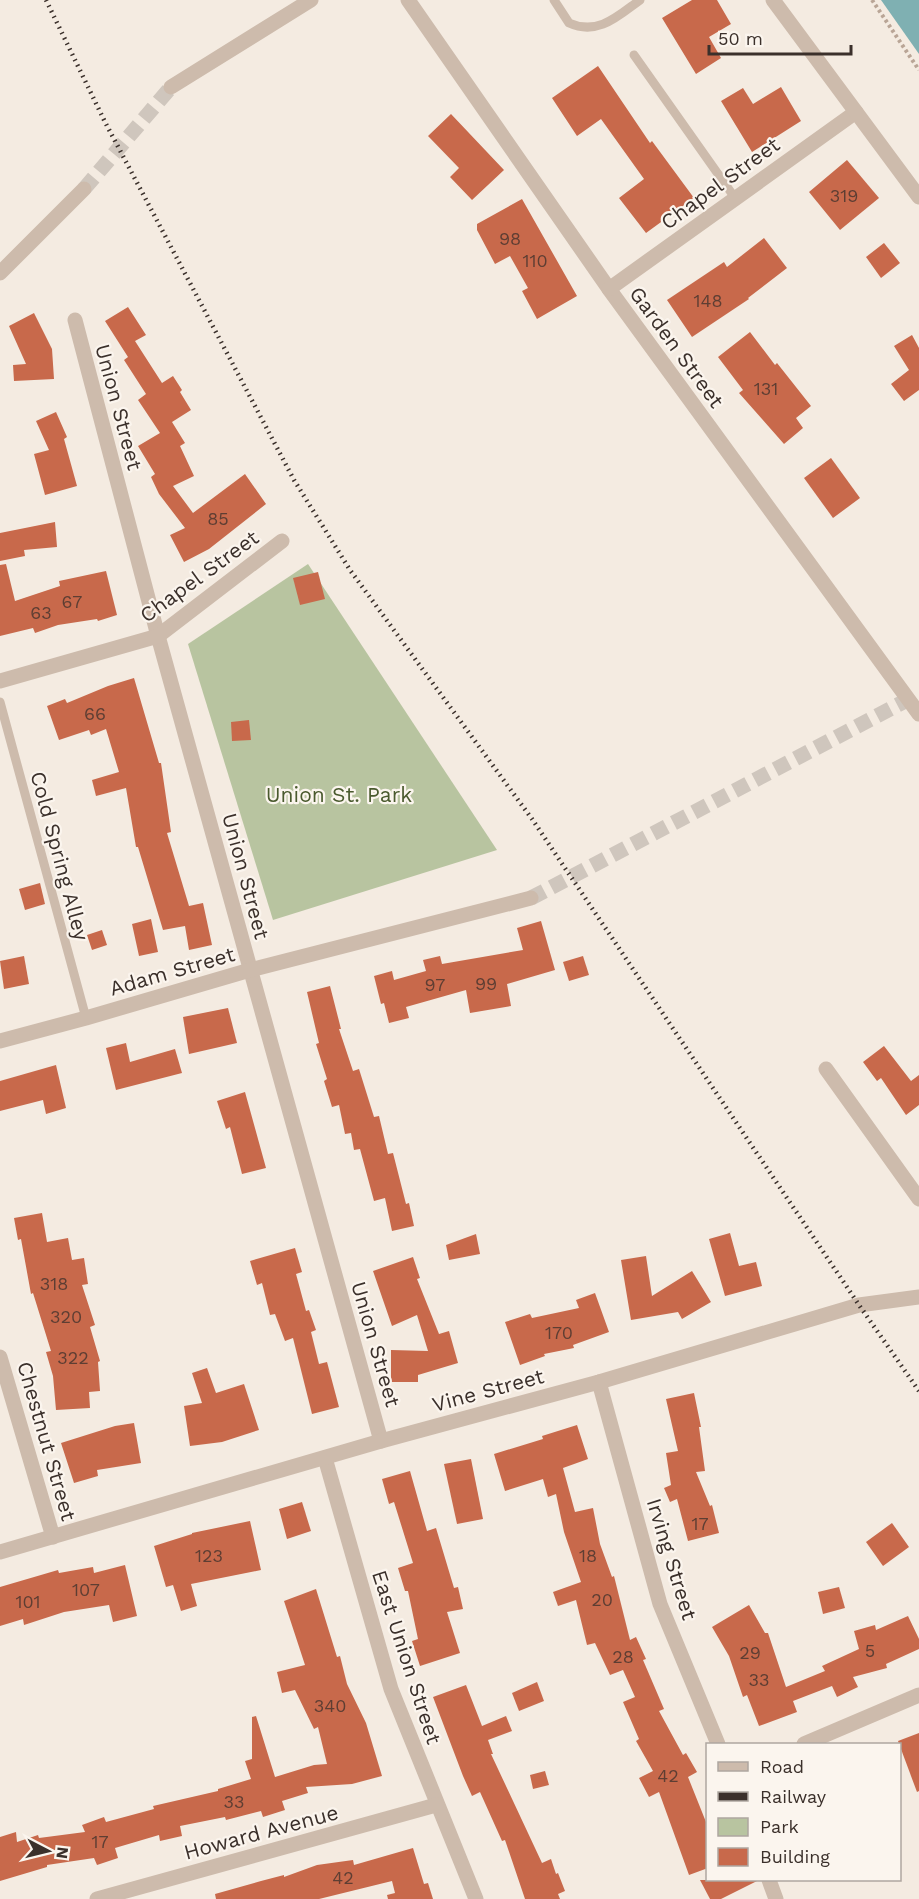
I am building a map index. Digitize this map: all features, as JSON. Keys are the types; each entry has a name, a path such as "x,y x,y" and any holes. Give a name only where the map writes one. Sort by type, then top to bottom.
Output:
{"street":[{"path":"171,87 311,0"},
{"name":"Garden Street","path":"408,0 609,289 914,696 919,714"},
{"path":"773,0 919,197"},
{"name":"Chapel Street","path":"609,289 856,112"},
{"path":"0,273 84,189"},
{"name":"Union Street","path":"75,320 158,636 381,1441"},
{"name":"Chapel Street","path":"0,681 158,636 282,541"},
{"name":"Adam Street","path":"0,1041 250,970 531,898"},
{"path":"826,1069 919,1199"},
{"name":"Vine Street","path":"0,1552 381,1441 599,1382 858,1305 919,1298"},
{"name":"Chestnut Street","path":"0,1357 53,1537"},
{"name":"Irving Street","path":"599,1382 660,1604 718,1743"},
{"name":"East Union Street","path":"325,1458 391,1689 436,1805 476,1899"},
{"path":"806,1743 919,1695"},
{"name":"Howard Avenue","path":"97,1899 436,1805"},
{"path":"769,1881 776,1899"}],"lane":[{"path":"554,0 569,23 589,28 611,21 640,0"},
{"path":"634,55 735,198"},
{"name":"Cold Spring Alley","path":"0,702 86,1018"}],"path":[{"path":"872,0 919,70"}],"green space":[{"name":"Union St. Park","path":"308,564 497,850 273,920 188,644"}],"water":[{"path":"881,0 919,0 919,54"}],"building":[{"path":"692,0 717,0 731,24 709,37 721,58 696,74 662,18"},
{"path":"598,66 650,143 652,141 694,198 646,233 619,198 644,179 601,119 577,136 552,98"},
{"path":"781,87 801,121 752,152 721,101 743,88 753,104"},
{"path":"451,114 504,170 472,200 450,177 459,168 428,136"},
{"path":"847,160 879,198 840,230 809,192"},
{"path":"522,199 577,296 537,319 522,291 528,288 510,256 495,264 477,230 477,224"},
{"path":"764,238 787,268 749,299 692,337 667,300 724,262 727,267"},
{"path":"884,243 900,263 881,278 866,257"},
{"path":"128,307 146,335 135,341 162,383 173,376 191,410 172,422 185,443 180,446 194,476 173,486 193,513 245,474 266,504 209,549 184,562 170,535 185,528 159,494 151,477 155,474 138,446 160,433 138,400 146,394 124,360 128,357 105,321"},
{"path":"34,313 52,349 54,379 14,381 13,365 26,364 9,326"},
{"path":"750,332 811,406 796,418 803,428 784,444 739,393 743,390 718,357"},
{"path":"912,335 919,348 919,390 904,401 891,384 909,370 894,346"},
{"path":"56,412 67,437 64,439 77,486 45,495 34,454 49,450 36,421"},
{"path":"831,458 860,498 833,518 804,478"},
{"path":"55,522 57,547 24,550 25,556 0,561 0,533"},
{"path":"6,564 15,601 60,586 59,581 106,571 117,615 98,621 97,619 58,625 35,633 33,628 0,636 0,565"},
{"path":"318,572 325,599 300,605 293,578"},
{"path":"134,678 159,763 161,763 171,832 167,833 189,906 203,903 212,945 189,950 185,926 163,930 138,847 136,847 126,788 96,796 92,780 119,772 106,729 91,735 89,730 59,740 47,706 65,699 67,703"},
{"path":"249,720 251,740 232,741 231,722"},
{"path":"40,883 45,904 25,910 19,889"},
{"path":"151,919 158,952 139,956 132,924"},
{"path":"541,921 555,970 507,984 511,1006 470,1013 466,990 406,1007 409,1018 389,1023 384,1003 381,1004 374,976 392,971 394,980 426,971 423,960 440,956 442,964 523,950 517,928"},
{"path":"102,930 107,945 92,950 87,935"},
{"path":"24,956 29,984 4,989 0,961"},
{"path":"583,956 589,975 569,981 563,962"},
{"path":"330,986 341,1029 339,1029 353,1071 359,1069 374,1117 379,1116 388,1154 393,1153 414,1226 392,1231 385,1198 374,1201 360,1149 354,1150 351,1133 345,1134 339,1105 332,1107 324,1081 327,1079 316,1044 319,1043 307,992"},
{"path":"228,1008 237,1043 189,1054 183,1017"},
{"path":"126,1043 130,1062 175,1049 182,1073 116,1090 106,1048"},
{"path":"884,1046 911,1081 919,1075 919,1105 906,1115 881,1078 877,1081 863,1062"},
{"path":"56,1065 66,1108 46,1114 43,1100 0,1111 0,1081"},
{"path":"245,1092 266,1168 242,1174 230,1127 226,1129 217,1101"},
{"path":"42,1213 47,1242 68,1238 72,1260 84,1258 88,1284 82,1285 95,1325 90,1327 100,1361 98,1362 100,1391 89,1392 90,1408 56,1410 53,1376 46,1352 51,1351 33,1293 31,1294 21,1239 18,1240 14,1218"},
{"path":"730,1233 739,1266 756,1262 762,1286 725,1296 709,1239"},
{"path":"476,1234 480,1254 449,1260 446,1245"},
{"path":"295,1248 302,1272 296,1274 306,1311 309,1310 316,1330 311,1332 319,1364 327,1362 339,1407 312,1414 293,1338 285,1341 275,1314 270,1315 262,1283 257,1285 250,1261"},
{"path":"646,1256 652,1296 692,1271 711,1302 682,1319 678,1312 631,1320 621,1260"},
{"path":"413,1257 420,1278 417,1279 439,1334 449,1331 458,1363 418,1375 418,1382 391,1382 391,1350 428,1351 417,1315 392,1326 373,1271"},
{"path":"595,1293 609,1332 573,1345 574,1348 544,1354 545,1356 520,1365 505,1322 530,1314 532,1318 579,1308 576,1300"},
{"path":"207,1368 216,1393 244,1384 259,1430 222,1442 190,1446 184,1406 202,1403 192,1373"},
{"path":"694,1393 701,1427 699,1427 705,1471 696,1472 710,1506 712,1505 719,1533 688,1541 677,1499 670,1502 664,1488 671,1485 666,1453 678,1451 666,1399"},
{"path":"134,1423 141,1463 97,1470 98,1476 74,1483 61,1443 115,1426"},
{"path":"577,1425 588,1459 563,1468 575,1512 593,1508 600,1544 612,1577 614,1576 630,1640 636,1637 646,1659 643,1660 664,1709 659,1711 683,1755 686,1753 697,1772 688,1777 706,1822 706,1869 689,1875 659,1792 649,1797 639,1778 653,1771 636,1741 639,1739 623,1702 635,1697 623,1670 610,1675 595,1643 587,1645 576,1600 558,1606 553,1592 581,1582 564,1532 556,1494 548,1497 543,1479 505,1491 494,1454 543,1439 542,1436"},
{"path":"471,1459 483,1519 457,1524 444,1464"},
{"path":"410,1471 427,1531 436,1528 454,1588 458,1587 463,1609 447,1612 460,1653 420,1666 412,1641 418,1639 408,1591 405,1591 398,1568 413,1563 394,1502 389,1504 382,1479"},
{"path":"302,1502 311,1531 287,1539 279,1509"},
{"path":"250,1521 261,1570 191,1584 197,1606 181,1611 173,1585 166,1587 154,1546 192,1533"},
{"path":"892,1523 909,1547 883,1566 866,1542"},
{"path":"125,1565 137,1616 113,1622 109,1605 64,1612 24,1625 23,1619 0,1626 0,1587 58,1570 59,1573 93,1567 94,1573"},
{"path":"839,1587 845,1608 823,1614 818,1592"},
{"path":"316,1589 337,1657 340,1656 347,1684 366,1723 382,1776 352,1784 306,1787 308,1793 282,1801 285,1810 263,1817 261,1811 226,1820 225,1817 180,1826 182,1836 160,1841 159,1835 115,1848 118,1858 97,1865 94,1858 47,1865 47,1867 0,1881 0,1837 16,1832 17,1842 38,1835 39,1838 85,1832 82,1825 104,1817 106,1822 154,1809 153,1806 218,1791 218,1789 251,1779 245,1761 252,1759 252,1717 256,1716 275,1777 314,1765 327,1764 318,1727 314,1729 295,1690 282,1693 277,1672 305,1665 284,1601"},
{"path":"749,1605 765,1633 768,1633 786,1687 825,1671 822,1666 859,1649 854,1631 875,1625 876,1630 908,1616 919,1639 919,1649 886,1664 887,1668 853,1677 858,1687 837,1697 832,1686 793,1701 797,1712 759,1726 747,1695 743,1697 729,1656 712,1627"},
{"path":"537,1682 544,1701 519,1711 512,1693"},
{"path":"466,1685 482,1726 506,1716 512,1731 488,1740 493,1754 491,1754 542,1863 551,1859 556,1874 558,1873 565,1891 558,1894 560,1899 525,1899 505,1840 502,1841 480,1792 472,1796 463,1776 433,1697"},
{"path":"919,1733 919,1791 917,1792 901,1749 901,1743 898,1741"},
{"path":"545,1771 549,1785 533,1789 530,1775"},
{"path":"413,1848 424,1884 428,1883 433,1899 388,1899 387,1895 395,1893 392,1881 319,1899 216,1899 215,1894 284,1875 284,1877 317,1865 353,1860 354,1865"},
{"path":"700,1880 757,1881 721,1899 710,1899"}],"tunnel":[{"path":"84,189 171,87"},
{"path":"531,898 909,699"}],"railway":[{"path":"46,0 105,122 294,480 350,570 532,819 919,1391"}]}
